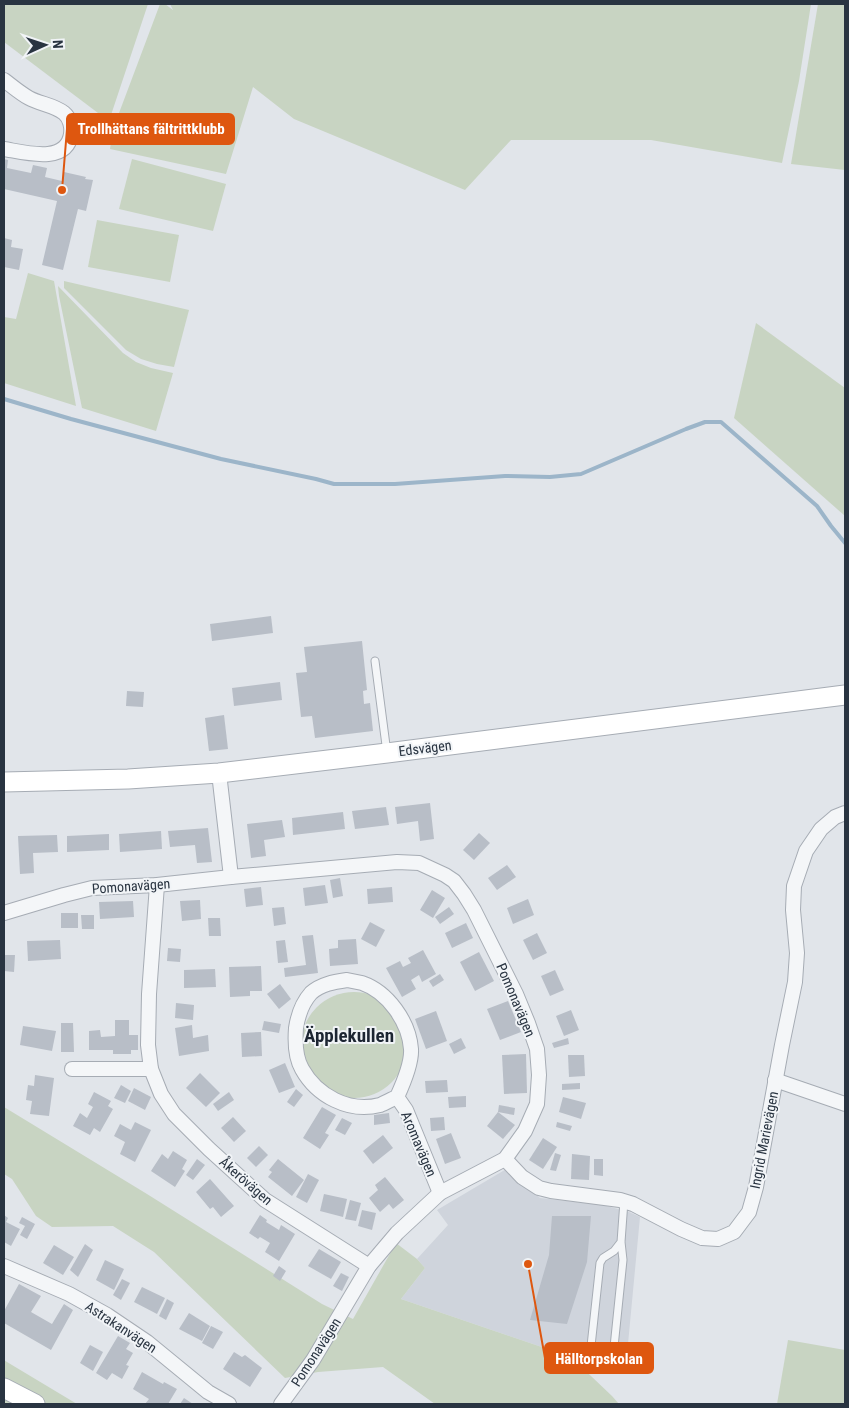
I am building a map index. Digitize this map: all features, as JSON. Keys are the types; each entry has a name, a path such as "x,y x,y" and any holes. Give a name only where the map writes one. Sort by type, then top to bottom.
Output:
{"street":[{"path":"4,80 29,98 56,108 66,115 70,120 71,137 67,144 56,153 44,155 4,149"},
{"name":"Edsvägen","path":"4,782 128,779 219,772 845,696"},
{"path":"219,772 231,877"},
{"name":"Ingrid Marievägen","path":"505,1159 522,1177 540,1188 624,1201 702,1238 718,1239 734,1232 749,1212 754,1195 795,982 797,953 793,910 794,886 806,851 820,829 835,817 845,813"},
{"name":"Pomonavägen","path":"4,913 92,888 157,884 397,862 419,863 454,881 474,910 512,986 528,1023 536,1049 539,1075 537,1104 525,1132 505,1159 440,1193 397,1233 369,1266 313,1360 281,1404"},
{"name":"Åkerövägen","path":"157,884 149,994 148,1045 151,1069 161,1094 174,1114 265,1200 369,1266"},
{"name":"Aromavägen","path":"347,980 363,984 380,993 396,1008 405,1027 411,1049 406,1077 397,1097 380,1105 356,1107 333,1100 314,1086 301,1068 295,1043 297,1020 302,1004 312,992 330,983 347,980"},
{"path":"72,1069 151,1069"},
{"path":"775,1080 845,1104"},
{"name":"Aromavägen","path":"397,1097 406,1110 440,1193"},
{"name":"Astrakanvägen","path":"4,1266 68,1294 107,1314 147,1342 208,1392 229,1404"},
{"path":"4,1388 35,1404"}],"lane":[{"path":"375,661 387,753"},
{"path":"621,1242 600,1263 591,1346 593,1348 610,1350 614,1347 623,1260 621,1242 624,1201"}],"shaded area":[{"path":"508,1168 540,1198 603,1205 640,1217 626,1365 571,1357 401,1299 425,1268 417,1259 448,1225 437,1210"}],"green space":[{"path":"4,4 148,4 110,118 102,116 4,42"},
{"path":"160,4 165,4 173,10 170,4 811,4 799,81 782,163 651,140 511,140 465,190 294,119 253,87 226,174 110,149 113,129"},
{"path":"818,4 845,4 845,170 791,164"},
{"path":"132,159 226,184 213,231 119,209"},
{"path":"97,220 179,235 170,282 88,267"},
{"path":"28,273 54,281 76,406 4,383 4,317 16,319"},
{"path":"64,281 189,310 174,367 141,359 126,350 64,288"},
{"path":"58,286 123,353 136,362 151,368 173,373 156,431 82,408"},
{"path":"756,323 845,388 845,516 734,418"},
{"path":"354,992 374,996 392,1007 403,1025 407,1045 403,1065 392,1083 374,1094 354,1098 334,1094 316,1083 305,1065 301,1045 305,1025 316,1007 334,996"},
{"path":"4,1107 322,1304 353,1319 396,1243 417,1259 425,1268 401,1299 571,1357 619,1404 435,1404 383,1367 318,1372 285,1378 154,1252 113,1226 52,1227 36,1216 12,1179 4,1174"},
{"path":"788,1340 845,1350 845,1404 777,1404"},
{"path":"4,1360 7,1362 77,1404 4,1404"}],"building":[{"path":"4,159 8,160 7,168 31,173 33,165 47,168 45,177 62,181 64,172 93,180 86,211 78,209 63,270 42,265 57,201 4,189"},
{"path":"4,238 12,240 11,247 23,249 19,270 4,267"},
{"path":"271,616 273,633 212,641 210,624"},
{"path":"362,641 367,690 363,691 364,704 370,703 373,731 315,738 312,716 301,717 296,673 307,672 304,647"},
{"path":"280,682 282,700 234,706 232,688"},
{"path":"127,691 144,692 143,707 126,706"},
{"path":"224,715 228,749 209,751 205,718"},
{"path":"430,803 434,839 420,841 418,821 397,824 395,807"},
{"path":"386,807 389,825 355,829 352,811"},
{"path":"343,812 345,829 293,835 292,818"},
{"path":"282,820 285,837 264,840 266,856 251,858 247,824"},
{"path":"208,828 212,862 197,863 195,845 170,847 168,831"},
{"path":"161,831 162,849 120,852 119,834"},
{"path":"479,833 490,843 474,860 463,850"},
{"path":"109,834 109,850 67,852 67,836"},
{"path":"57,835 58,852 33,853 34,873 20,874 18,836"},
{"path":"507,865 516,877 497,890 488,878"},
{"path":"340,878 343,896 333,898 330,880"},
{"path":"325,885 328,903 305,906 303,888"},
{"path":"261,887 263,905 246,907 244,889"},
{"path":"392,887 393,902 368,904 367,889"},
{"path":"432,890 445,898 433,918 420,910"},
{"path":"528,899 534,915 513,924 507,908"},
{"path":"200,900 201,919 182,921 180,901"},
{"path":"133,901 134,917 100,919 99,902"},
{"path":"284,907 286,924 274,926 272,908"},
{"path":"449,907 454,914 440,924 435,917"},
{"path":"61,913 78,913 78,928 61,928"},
{"path":"81,915 94,915 94,929 82,929"},
{"path":"208,918 220,918 221,936 209,936"},
{"path":"370,922 385,930 376,947 361,939"},
{"path":"466,923 473,938 452,948 445,933"},
{"path":"537,933 547,953 533,960 523,940"},
{"path":"313,935 318,973 285,977 284,968 306,965 302,936"},
{"path":"356,939 358,964 330,966 329,949 338,948 338,940"},
{"path":"60,940 61,959 28,961 27,941"},
{"path":"285,940 288,962 278,963 276,941"},
{"path":"168,948 181,949 180,962 167,961"},
{"path":"423,950 436,974 422,982 419,975 411,980 416,989 402,997 386,968 400,961 403,967 411,963 408,958"},
{"path":"479,952 494,981 475,991 460,962"},
{"path":"4,955 15,955 14,972 4,971"},
{"path":"261,966 262,991 250,991 250,996 230,997 229,967"},
{"path":"215,969 216,987 184,988 184,970"},
{"path":"555,970 564,990 550,996 541,976"},
{"path":"440,974 444,980 433,987 429,981"},
{"path":"280,984 291,999 279,1009 267,994"},
{"path":"508,1001 521,1032 500,1040 487,1009"},
{"path":"176,1003 194,1005 193,1020 175,1018"},
{"path":"571,1010 579,1030 564,1036 556,1016"},
{"path":"436,1011 447,1041 426,1049 415,1019"},
{"path":"115,1020 129,1020 129,1035 138,1035 138,1050 131,1050 131,1054 113,1054 113,1050 89,1050 89,1031 100,1030 101,1037 115,1036"},
{"path":"264,1021 281,1024 279,1033 262,1030"},
{"path":"61,1023 73,1023 74,1052 61,1052"},
{"path":"192,1025 193,1038 208,1035 209,1051 179,1056 175,1028"},
{"path":"23,1026 56,1031 52,1051 20,1045"},
{"path":"261,1032 262,1056 242,1057 241,1033"},
{"path":"461,1038 466,1048 454,1054 449,1044"},
{"path":"568,1038 569,1044 554,1048 552,1043"},
{"path":"526,1054 527,1093 504,1094 502,1055"},
{"path":"568,1055 584,1055 585,1076 569,1077"},
{"path":"285,1063 295,1087 279,1093 269,1070"},
{"path":"200,1073 220,1093 206,1107 186,1088"},
{"path":"35,1075 54,1078 49,1116 30,1114 32,1101 26,1100 28,1085 34,1086"},
{"path":"447,1080 448,1092 426,1093 425,1081"},
{"path":"580,1083 580,1089 562,1090 562,1084"},
{"path":"121,1085 131,1091 125,1103 114,1098"},
{"path":"134,1088 151,1097 145,1110 128,1101"},
{"path":"296,1089 303,1095 294,1107 287,1102"},
{"path":"94,1092 111,1101 108,1106 113,1109 100,1132 94,1128 90,1135 73,1126 80,1113 87,1118 93,1107 88,1104"},
{"path":"229,1092 234,1100 218,1111 213,1104"},
{"path":"466,1096 466,1107 449,1108 448,1097"},
{"path":"563,1097 586,1103 581,1119 559,1112"},
{"path":"499,1105 515,1108 514,1115 498,1112"},
{"path":"322,1107 336,1115 325,1133 329,1135 320,1149 303,1138"},
{"path":"498,1112 515,1125 503,1139 487,1126"},
{"path":"389,1113 390,1123 374,1125 374,1115"},
{"path":"233,1117 246,1131 234,1142 221,1128"},
{"path":"444,1117 445,1130 431,1131 430,1118"},
{"path":"342,1118 352,1123 345,1135 335,1130"},
{"path":"135,1122 151,1130 135,1162 120,1154 125,1142 114,1136 120,1124 131,1130"},
{"path":"557,1122 572,1126 570,1131 556,1127"},
{"path":"451,1133 461,1158 445,1164 436,1139"},
{"path":"383,1135 393,1148 373,1164 363,1151"},
{"path":"543,1138 557,1147 543,1169 529,1160"},
{"path":"259,1146 268,1155 256,1167 247,1158"},
{"path":"173,1151 187,1160 182,1169 185,1171 175,1187 151,1171 162,1154 168,1159"},
{"path":"555,1153 561,1155 556,1171 550,1170"},
{"path":"572,1154 590,1156 589,1180 571,1179"},
{"path":"197,1159 205,1165 193,1180 186,1175"},
{"path":"278,1159 304,1180 292,1196 268,1177 272,1172 269,1170"},
{"path":"594,1159 603,1159 603,1176 594,1175"},
{"path":"308,1174 319,1180 307,1203 296,1197"},
{"path":"385,1177 404,1200 393,1209 389,1204 380,1212 369,1198 378,1190 375,1185"},
{"path":"210,1179 234,1206 221,1217 213,1207 210,1209 196,1192"},
{"path":"324,1194 347,1199 343,1217 320,1211"},
{"path":"350,1200 361,1203 356,1221 345,1219"},
{"path":"362,1210 376,1213 372,1230 358,1226"},
{"path":"4,1215 8,1218 6,1222 20,1229 11,1246 4,1242"},
{"path":"260,1215 267,1220 266,1222 279,1230 281,1225 295,1234 279,1261 265,1252 270,1243 260,1237 258,1239 249,1233"},
{"path":"552,1216 591,1216 587,1262 567,1324 530,1320 549,1255"},
{"path":"22,1217 35,1224 27,1239 20,1235 25,1226 19,1223"},
{"path":"85,1244 93,1250 78,1277 70,1270"},
{"path":"54,1245 74,1257 63,1275 43,1263"},
{"path":"319,1249 341,1262 331,1279 308,1266"},
{"path":"105,1260 124,1269 114,1290 96,1280"},
{"path":"279,1266 286,1271 280,1281 273,1276"},
{"path":"341,1273 349,1277 342,1291 333,1286"},
{"path":"122,1279 130,1283 121,1300 113,1295"},
{"path":"19,1284 41,1296 31,1312 52,1324 64,1304 73,1310 51,1350 4,1323 4,1311"},
{"path":"142,1287 165,1298 157,1314 134,1302"},
{"path":"167,1299 174,1303 166,1320 159,1316"},
{"path":"189,1313 210,1326 202,1341 179,1329"},
{"path":"211,1326 223,1332 213,1349 202,1343"},
{"path":"118,1336 130,1343 126,1349 133,1353 126,1365 129,1366 122,1379 112,1373 107,1380 96,1373"},
{"path":"90,1345 103,1352 93,1371 80,1363"},
{"path":"234,1352 242,1357 245,1355 262,1368 250,1387 223,1369"},
{"path":"142,1372 163,1384 164,1382 177,1389 168,1404 145,1404 149,1399 133,1389"},
{"path":"184,1398 193,1404 180,1404"}],"waterway":[{"path":"4,399 221,459 334,484 395,484 505,476 550,477 581,474 686,429 705,422 721,422 817,506 845,543"}],"place":[{"name":"Trollhättans fältrittklubb","path":"62,190"},
{"name":"Hälltorpskolan","path":"528,1264"}],"district":[{"name":"Äpplekullen","path":"349,1035"}]}
